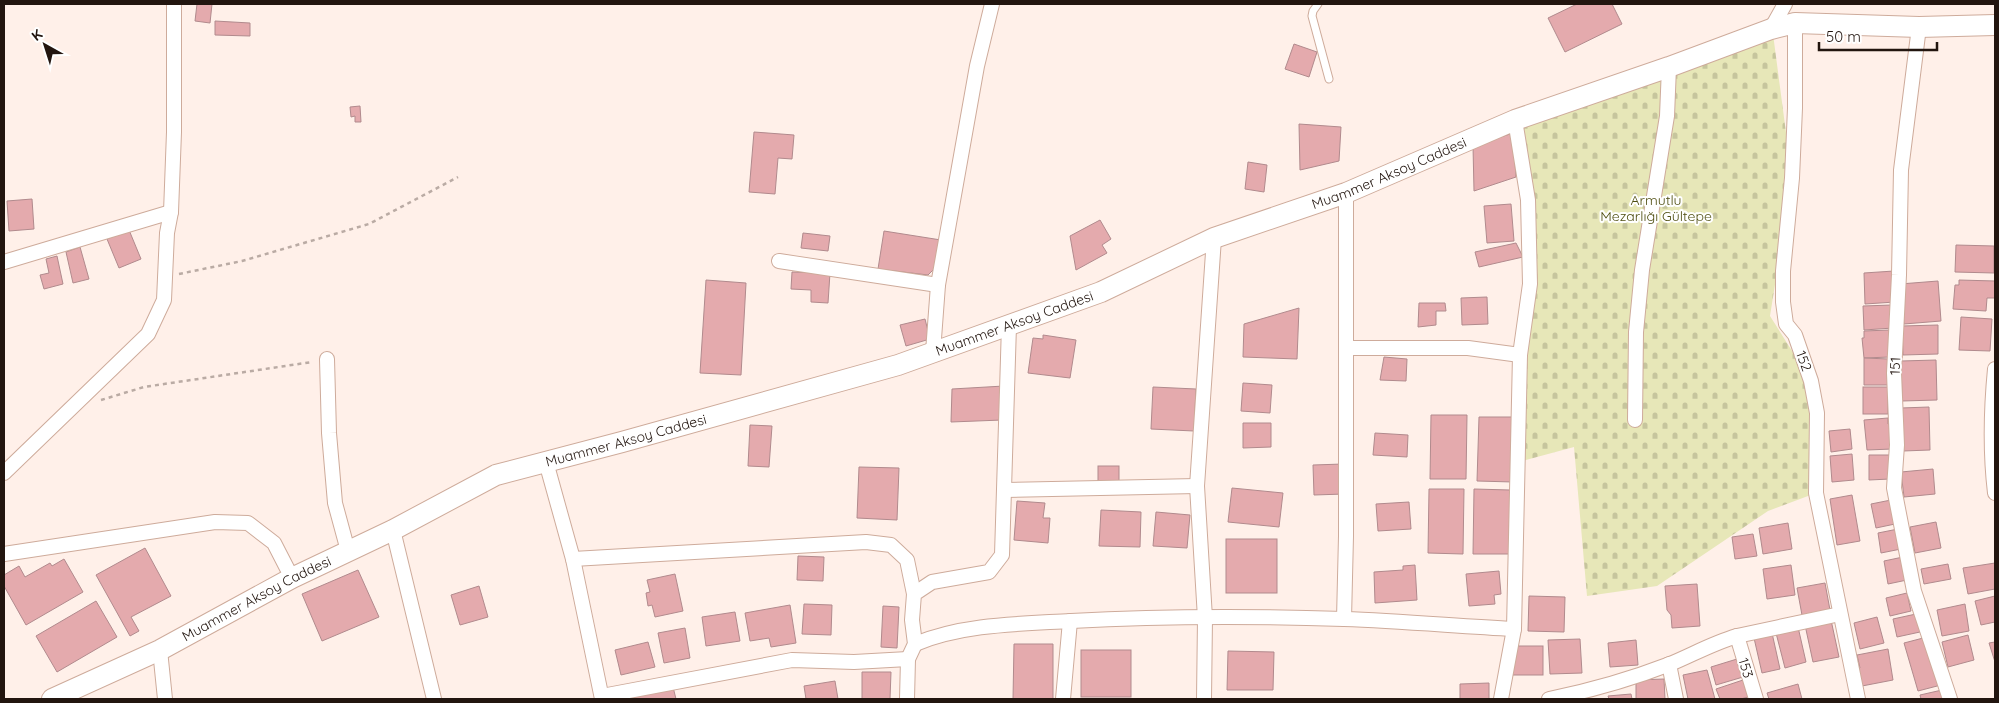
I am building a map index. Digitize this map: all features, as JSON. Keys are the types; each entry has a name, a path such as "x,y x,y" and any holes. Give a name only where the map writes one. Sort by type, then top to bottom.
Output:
{"street":[{"path":"4,474 148,334 164,300 167,233 171,212 174,132 174,4"},
{"path":"933,352 938,285 977,66 992,4"},
{"path":"1771,29 1785,4"},
{"name":"Muammer Aksoy Caddesi","path":"52,699 160,650 292,578 393,530 496,475 898,365 1102,292 1214,238 1346,193 1515,120 1669,67 1771,29 1795,22 1919,27 1995,25"},
{"name":"152","path":"1795,22 1795,108 1792,178 1783,271 1783,302 1786,324 1795,336 1811,381 1817,413 1816,493 1858,699"},
{"name":"151","path":"1919,27 1901,170 1899,274 1894,373 1897,445 1894,488 1914,591 1950,699"},
{"path":"1635,420 1636,332 1642,270 1667,116 1669,67"},
{"path":"1501,699 1514,629 1520,354 1530,284 1528,200 1515,120"},
{"path":"1344,619 1347,348 1346,193"},
{"path":"4,262 171,212"},
{"path":"1204,699 1205,618 1197,486 1214,238"},
{"path":"779,261 938,285"},
{"path":"914,594 932,582 989,572 1002,555 1009,325"},
{"path":"1347,348 1468,348 1520,354"},
{"path":"327,359 329,433 335,503 348,551"},
{"path":"1995,368 1991,460 1995,492"},
{"path":"546,462 573,559 602,697 792,660 854,662 908,659"},
{"path":"1005,490 1197,486"},
{"path":"4,554 215,522 248,523 274,543 292,578"},
{"path":"393,530 434,699"},
{"path":"573,559 866,542 891,545 907,560 914,594 912,620 915,644 908,659 907,699"},
{"path":"1549,699 1592,694 1737,636 1840,614"},
{"path":"915,644 930,638 971,630 1027,623 1148,617 1344,619 1514,629"},
{"path":"1063,699 1070,622"},
{"name":"153","path":"1737,636 1756,699"},
{"path":"160,650 165,699"},
{"path":"1669,664 1676,699"}],"lane":[{"path":"1318,4 1312,11 1312,16 1329,79"}],"path":[{"path":"165,276 242,261 369,224 458,177"},
{"path":"100,400 144,387 327,359"}],"green space":[{"name":"Armutlu Mezarlığı Gültepe","path":"1773,34 1792,178 1770,316 1811,381 1816,493 1768,511 1657,586 1587,596 1574,447 1518,462 1530,284 1515,120"}],"building":[{"path":"197,4 212,4 210,23 195,21"},
{"path":"1577,4 1612,4 1622,24 1565,52 1548,18"},
{"path":"215,21 250,23 250,36 215,35"},
{"path":"1294,44 1317,52 1309,77 1285,69"},
{"path":"360,106 361,122 355,122 355,116 351,117 350,107"},
{"path":"1299,124 1341,127 1339,161 1300,170"},
{"path":"754,132 794,135 792,159 778,158 775,194 749,192"},
{"path":"1513,133 1516,177 1474,191 1473,146"},
{"path":"1248,162 1267,165 1264,192 1245,189"},
{"path":"32,199 34,229 9,231 7,201"},
{"path":"1511,204 1514,241 1487,243 1484,206"},
{"path":"1100,220 1111,239 1102,245 1107,253 1076,270 1070,236"},
{"path":"129,230 141,259 119,268 107,239"},
{"path":"884,231 941,240 937,266 928,275 878,269"},
{"path":"803,233 830,236 828,251 801,248"},
{"path":"1516,243 1523,257 1479,267 1475,252"},
{"path":"1956,245 1994,246 1994,273 1955,272"},
{"path":"80,247 89,279 73,283 66,252"},
{"path":"57,256 63,284 44,289 40,275 49,273 46,259"},
{"path":"1894,271 1895,302 1865,304 1864,273"},
{"path":"792,272 830,273 828,303 811,302 811,290 791,289"},
{"path":"706,280 746,283 741,375 700,373"},
{"path":"1959,280 1995,281 1995,298 1987,298 1986,311 1953,309 1955,285 1959,285"},
{"path":"1938,281 1941,321 1904,324 1900,284"},
{"path":"1487,297 1488,324 1462,325 1461,298"},
{"path":"1419,303 1445,303 1446,311 1436,311 1436,325 1418,327"},
{"path":"1892,305 1893,328 1864,330 1863,306"},
{"path":"1299,308 1297,359 1243,357 1244,324"},
{"path":"1961,317 1992,319 1990,351 1959,350"},
{"path":"925,319 930,339 906,346 900,325"},
{"path":"1938,325 1938,354 1903,355 1902,326"},
{"path":"1889,330 1890,357 1864,358 1862,338 1864,338 1864,331"},
{"path":"1043,335 1076,340 1070,378 1028,373 1033,338 1043,339"},
{"path":"1384,357 1407,359 1406,381 1380,380"},
{"path":"1864,358 1889,359 1889,385 1864,385"},
{"path":"1936,360 1937,400 1902,401 1901,361"},
{"path":"1243,383 1272,385 1270,413 1241,411"},
{"path":"1004,386 1002,420 951,422 952,389"},
{"path":"1153,387 1196,389 1194,431 1151,429"},
{"path":"1863,387 1888,387 1888,414 1863,414"},
{"path":"1929,407 1930,450 1903,451 1901,408"},
{"path":"1431,415 1467,415 1466,479 1430,479"},
{"path":"1479,417 1514,417 1513,482 1477,481"},
{"path":"1888,418 1888,424 1893,424 1892,449 1867,450 1864,420"},
{"path":"1243,423 1271,423 1271,447 1243,448"},
{"path":"750,425 772,426 769,467 748,466"},
{"path":"1850,429 1852,449 1831,452 1829,431"},
{"path":"1375,433 1408,435 1407,457 1373,455"},
{"path":"1852,454 1854,480 1832,482 1830,456"},
{"path":"1869,455 1890,455 1890,479 1869,480"},
{"path":"1343,464 1344,494 1314,495 1313,465"},
{"path":"1098,466 1119,466 1119,482 1098,482"},
{"path":"859,467 899,468 897,520 857,518"},
{"path":"1933,469 1935,494 1904,497 1901,472"},
{"path":"1232,488 1283,493 1279,527 1228,522"},
{"path":"1429,489 1464,489 1463,554 1428,553"},
{"path":"1474,489 1510,490 1509,554 1473,554"},
{"path":"1852,495 1860,541 1837,545 1830,499"},
{"path":"1891,500 1895,524 1876,528 1871,504"},
{"path":"1017,501 1045,503 1043,518 1050,518 1048,543 1014,540"},
{"path":"1409,502 1411,529 1378,531 1376,504"},
{"path":"1101,510 1141,512 1140,547 1099,546"},
{"path":"1156,512 1190,515 1187,548 1153,546"},
{"path":"1936,522 1941,548 1915,553 1910,527"},
{"path":"1788,523 1792,549 1763,554 1759,528"},
{"path":"1898,529 1901,549 1881,553 1878,533"},
{"path":"1753,534 1757,556 1735,559 1732,537"},
{"path":"1226,539 1277,539 1277,593 1226,593"},
{"path":"145,548 171,596 131,617 139,631 130,636 96,575"},
{"path":"798,556 824,557 823,581 797,580"},
{"path":"1903,557 1907,580 1888,584 1884,561"},
{"path":"64,559 83,592 26,625 4,586 4,575 19,566 25,577 50,563 52,566"},
{"path":"1995,563 1995,589 1968,594 1963,568"},
{"path":"1948,564 1951,579 1924,584 1921,569"},
{"path":"1415,565 1417,600 1375,603 1374,572 1403,570 1403,566"},
{"path":"1791,565 1795,595 1767,599 1763,569"},
{"path":"358,570 379,617 322,641 302,594"},
{"path":"1499,571 1501,594 1494,595 1495,604 1469,606 1466,574"},
{"path":"675,574 683,611 655,617 652,605 648,606 646,593 650,592 647,580"},
{"path":"1825,583 1830,610 1802,615 1797,588"},
{"path":"1697,584 1700,626 1672,628 1671,615 1667,610 1665,586"},
{"path":"479,586 488,617 460,625 451,595"},
{"path":"1907,593 1911,611 1890,616 1886,598"},
{"path":"1529,596 1565,597 1564,632 1528,631"},
{"path":"1995,596 1995,622 1981,625 1975,601"},
{"path":"96,601 117,637 57,672 36,636"},
{"path":"804,604 832,605 831,635 802,634"},
{"path":"1965,604 1969,631 1942,636 1937,610"},
{"path":"790,605 796,643 771,647 769,638 750,641 745,613"},
{"path":"883,606 899,607 897,648 881,647"},
{"path":"735,612 740,641 706,646 702,617"},
{"path":"1916,614 1920,632 1897,637 1893,619"},
{"path":"1877,617 1884,643 1860,649 1854,623"},
{"path":"1831,620 1839,657 1813,662 1805,625"},
{"path":"1798,627 1806,662 1785,668 1776,633"},
{"path":"685,628 690,658 664,663 658,633"},
{"path":"1772,633 1780,669 1762,673 1754,638"},
{"path":"1968,635 1974,660 1948,667 1942,642"},
{"path":"1927,637 1941,685 1918,691 1904,643"},
{"path":"1580,639 1582,673 1550,674 1548,640"},
{"path":"1636,640 1638,665 1610,667 1608,643"},
{"path":"648,642 655,667 621,675 615,650"},
{"path":"1995,642 1995,662 1989,643"},
{"path":"1014,644 1053,644 1053,699 1013,699"},
{"path":"1512,646 1543,646 1543,675 1512,675"},
{"path":"1888,649 1893,680 1862,686 1856,669 1860,668 1857,655"},
{"path":"1081,650 1131,650 1131,697 1081,697"},
{"path":"1228,651 1274,652 1273,690 1227,690"},
{"path":"1737,659 1743,677 1716,685 1711,667"},
{"path":"1707,670 1715,699 1688,699 1683,675"},
{"path":"862,672 891,672 890,699 862,699"},
{"path":"1664,679 1665,699 1636,699 1636,680"},
{"path":"1743,680 1748,697 1720,699 1716,689"},
{"path":"835,681 838,699 806,699 804,686"},
{"path":"1489,683 1489,699 1460,699 1460,684"},
{"path":"1798,684 1802,699 1769,699 1767,693"},
{"path":"673,687 676,699 621,699"},
{"path":"1942,690 1944,699 1921,699 1920,695"},
{"path":"1631,694 1632,699 1609,699 1608,696"}]}
